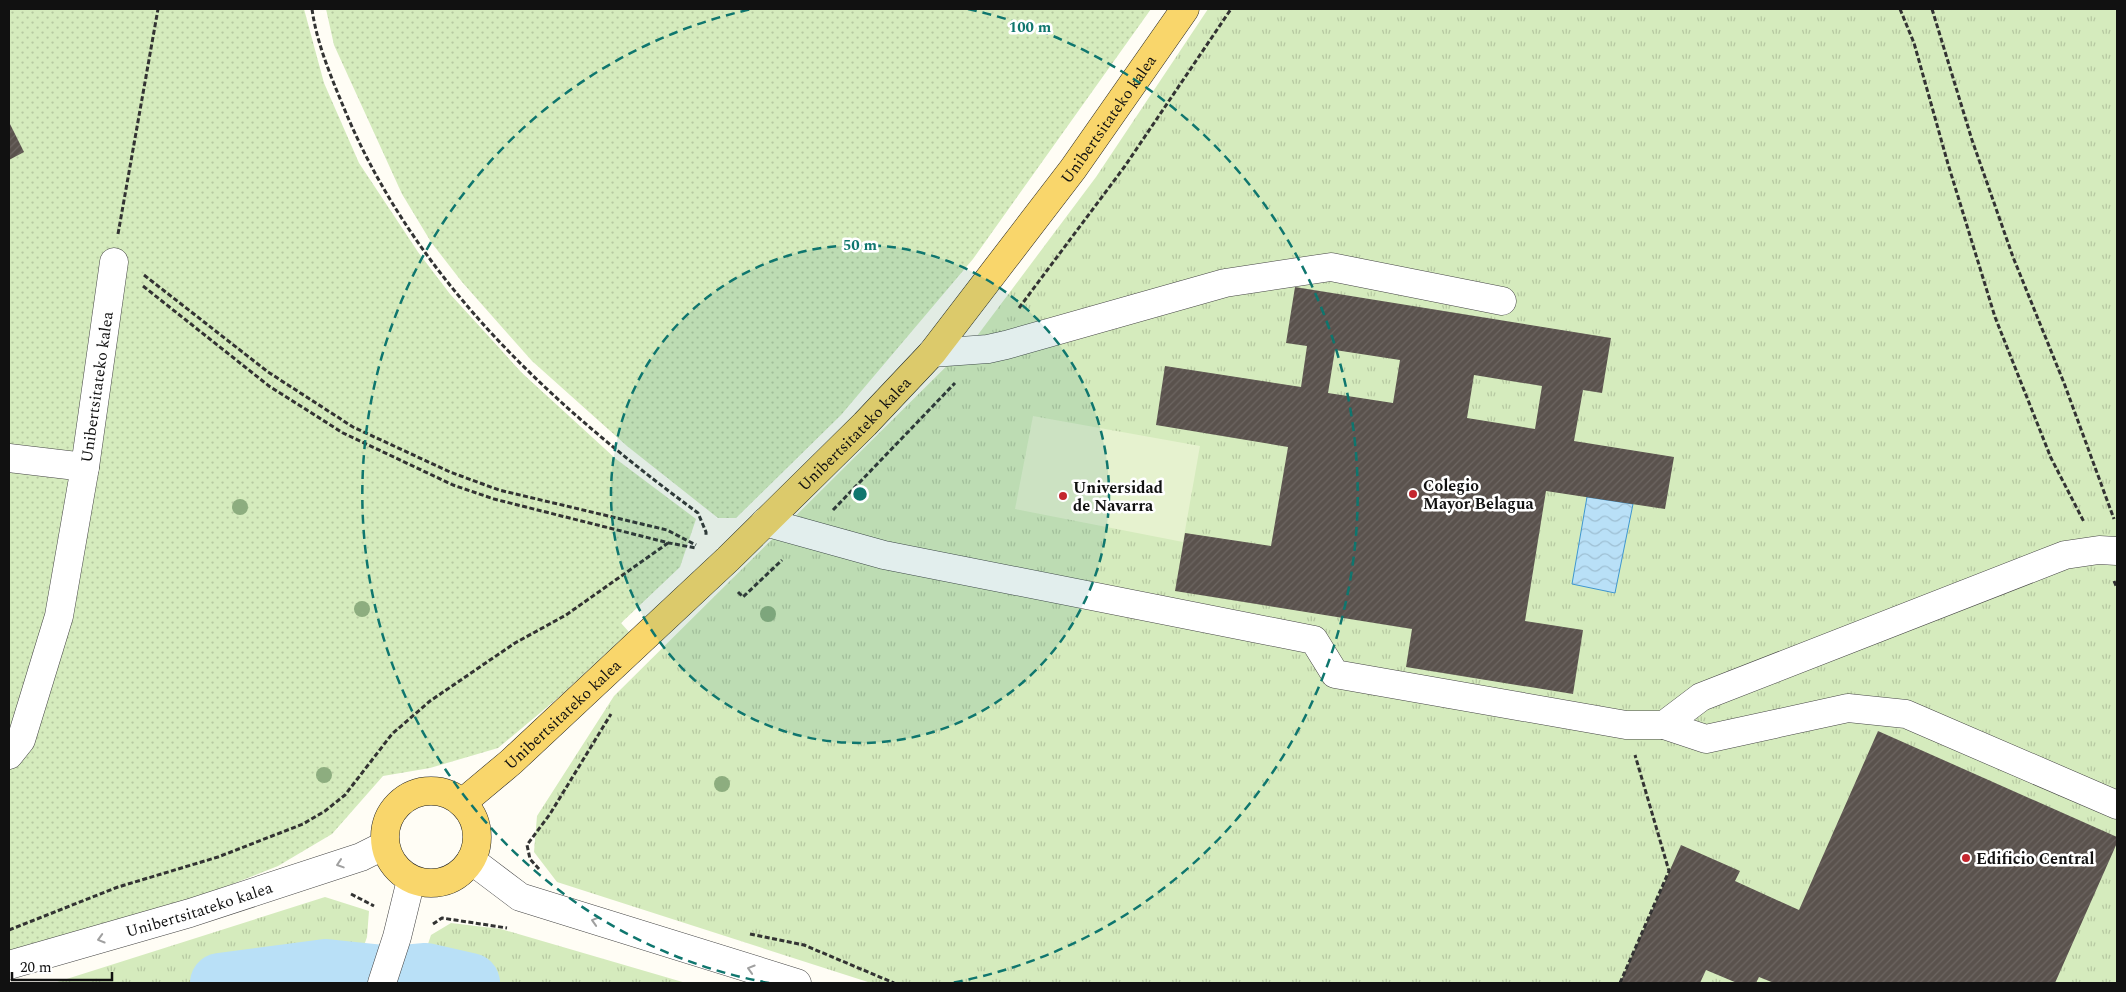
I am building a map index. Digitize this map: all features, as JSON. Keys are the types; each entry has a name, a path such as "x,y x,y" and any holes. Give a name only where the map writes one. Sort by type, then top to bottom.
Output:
{"main road":[{"name":"Unibertsitateko kalea","path":"462,803 511,762 765,522 865,424 932,353 1073,169 1185,9"},
{"path":"427,791 445,794 462,803 476,829 477,844 466,868 445,881 429,884 411,880 396,868 385,845 385,827 398,804 410,796 427,791"}],"street":[{"name":"Unibertsitateko kalea","path":"9,755 21,740 59,616 85,467 115,257"},
{"path":"932,353 997,347 1225,283 1332,267 1502,301"},
{"path":"9,458 85,467"},
{"path":"765,522 884,555 1314,640 1335,674 1626,726 1664,725 1706,739 1848,708 1906,714 2117,805"},
{"path":"1664,725 1701,697 2065,555 2108,551"},
{"name":"Unibertsitateko kalea","path":"9,966 190,913 361,857 385,845"},
{"path":"471,860 520,897 797,983"},
{"path":"382,983 394,946 411,880"}],"path":[{"path":"115,257 131,151 158,9"},
{"path":"312,9 328,71 358,142 391,200 427,257 459,298 528,371 599,436 698,513 706,532 706,541"},
{"path":"1900,9 1914,43 1948,164 1995,317 2050,458 2108,551 2117,588"},
{"path":"1932,9 1972,140 2004,230 2117,527"},
{"path":"115,257 268,372 353,426 450,472 499,490 666,530 697,547 669,543 494,499 453,485 343,433 268,386 202,334 115,257"},
{"path":"9,930 118,887 218,857 303,824 326,811 345,795 392,734 430,701 515,643 581,605 669,543"},
{"path":"1620,983 1669,871 1626,726"},
{"path":"428,927 442,918 498,925"}],"green space":[{"path":"9,9 304,9 324,83 359,163 418,252 450,294 522,373 616,459 696,519 680,567 621,623 629,632 559,697 498,748 430,768 383,776 332,834 278,866 192,900 9,952"},
{"path":"326,9 1151,9 973,259 841,415 736,518 718,518 627,446 532,361 462,282 431,242 402,194 334,45"},
{"name":"Universidad de Navarra","path":"1208,9 2117,9 2117,983 871,983 557,882 534,852 537,816 614,696 977,336 1096,177"},
{"path":"1033,416 1200,446 1183,542 1015,509"},
{"path":"325,897 369,911 367,937 351,983 54,983"},
{"path":"451,923 501,929 686,983 415,983 431,935"}],"water":[{"path":"1587,497 1633,504 1615,593 1572,584"}],"building":[{"path":"9,122 24,152 9,160"},
{"name":"Colegio Mayor Belagua","path":"1295,287 1611,338 1602,393 1583,390 1574,441 1674,457 1665,509 1546,491 1525,621 1583,630 1573,694 1406,667 1412,629 1175,591 1185,533 1271,546 1288,447 1156,425 1165,366 1301,387 1307,346 1286,343","holes":["1335,350 1400,360 1393,403 1328,393","1474,375 1542,386 1535,429 1467,418"]},
{"name":"Edificio Central","path":"1878,731 2117,837 2117,843 2055,983 1774,983 1759,977 1756,983 1737,983 1706,970 1700,983 1620,983 1681,845 1740,871 1735,881 1799,910"}],"waterway":[{"path":"220,983 326,969 393,976 426,973 470,983"}],"place":[{"name":"Colegio Mayor Belagua","path":"1413,494"},
{"name":"Universidad de Navarra","path":"1063,496"},
{"name":"Edificio Central","path":"1966,858"}]}
